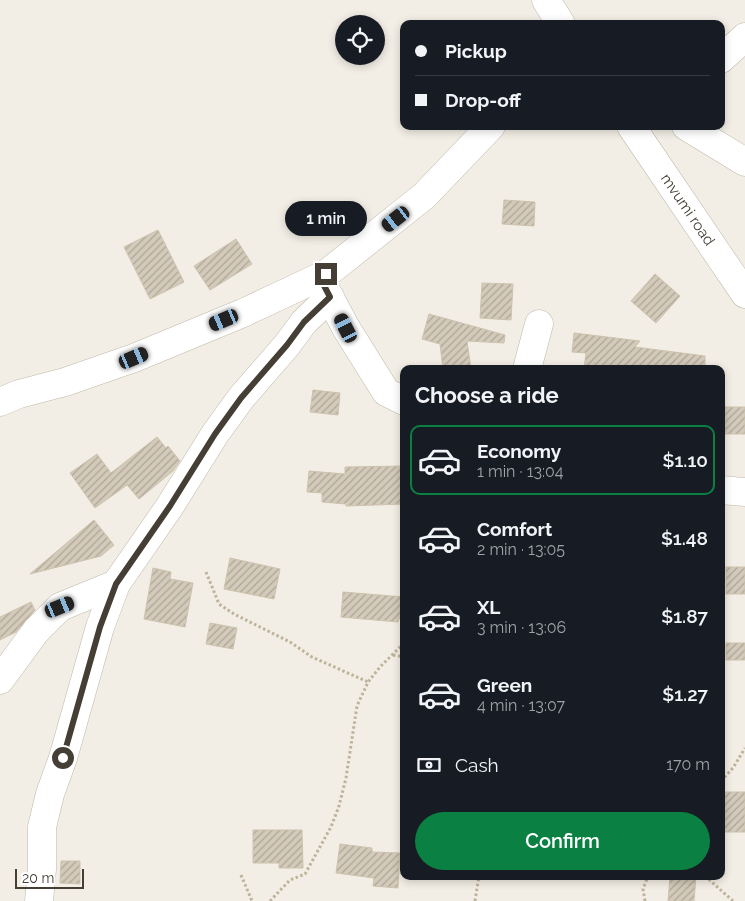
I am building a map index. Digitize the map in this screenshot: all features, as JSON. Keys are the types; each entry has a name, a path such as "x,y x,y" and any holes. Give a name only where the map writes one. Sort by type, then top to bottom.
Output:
{"street":[{"path":"546,0 558,20"},
{"path":"725,55 745,37"},
{"path":"38,901 42,869 42,827 50,794 63,758 100,627 116,584 170,506 215,434 241,398 287,345 304,322 325,287 326,274 424,196 487,130"},
{"name":"mvumi road","path":"634,130 745,294"},
{"path":"693,130 745,162"},
{"path":"325,287 346,328 386,392 400,399"},
{"path":"0,402 134,358 243,312 325,287"},
{"path":"528,365 539,324"},
{"path":"725,490 745,492"},
{"path":"0,680 36,631 60,607 116,584"}],"path":[{"path":"206,572 219,604 234,614 290,642 312,657 368,682"},
{"path":"270,901 290,880 305,874 331,827 339,806 346,778 357,706 368,682 400,647"},
{"path":"392,654 400,656"},
{"path":"725,776 734,768 745,748"},
{"path":"241,876 252,901"},
{"path":"475,901 478,880"},
{"path":"644,901 644,889 647,880"},
{"path":"710,880 734,901"}],"building":[{"path":"504,200 535,202 534,226 502,224"},
{"path":"158,230 184,282 150,299 124,247"},
{"path":"236,239 252,264 210,290 194,266"},
{"path":"655,274 680,296 656,323 631,301"},
{"path":"482,283 513,284 511,320 480,318"},
{"path":"429,314 505,335 504,343 467,341 470,365 443,365 440,344 422,339"},
{"path":"574,333 640,341 635,347 705,356 705,365 584,365 586,353 572,352"},
{"path":"313,390 340,393 338,415 310,412"},
{"path":"725,407 745,407 745,434 725,434"},
{"path":"157,437 166,448 168,446 180,461 173,471 139,499 127,485 95,508 70,473 97,454 111,473"},
{"path":"400,466 400,504 346,506 346,504 322,502 322,493 307,492 309,471 345,474 345,467"},
{"path":"94,520 114,545 101,556 30,574"},
{"path":"230,558 280,569 274,599 224,589"},
{"path":"726,567 745,567 745,594 726,594"},
{"path":"153,568 171,572 170,579 193,583 185,627 144,619"},
{"path":"343,592 400,597 400,616 398,622 341,617"},
{"path":"31,602 35,610 16,632 0,640 0,617"},
{"path":"210,623 237,628 233,649 206,644"},
{"path":"726,643 745,643 745,660 726,660"},
{"path":"725,792 745,792 745,832 725,832"},
{"path":"253,830 302,830 303,868 279,868 279,863 253,863"},
{"path":"340,844 372,848 372,852 400,853 398,888 373,886 374,878 336,873"},
{"path":"61,861 80,861 80,884 60,883"},
{"path":"670,880 696,880 694,901 668,901"}],"route":[{"path":"63,758 100,627 116,584 241,398 287,345 304,322 330,297 320,278 326,274"}]}
